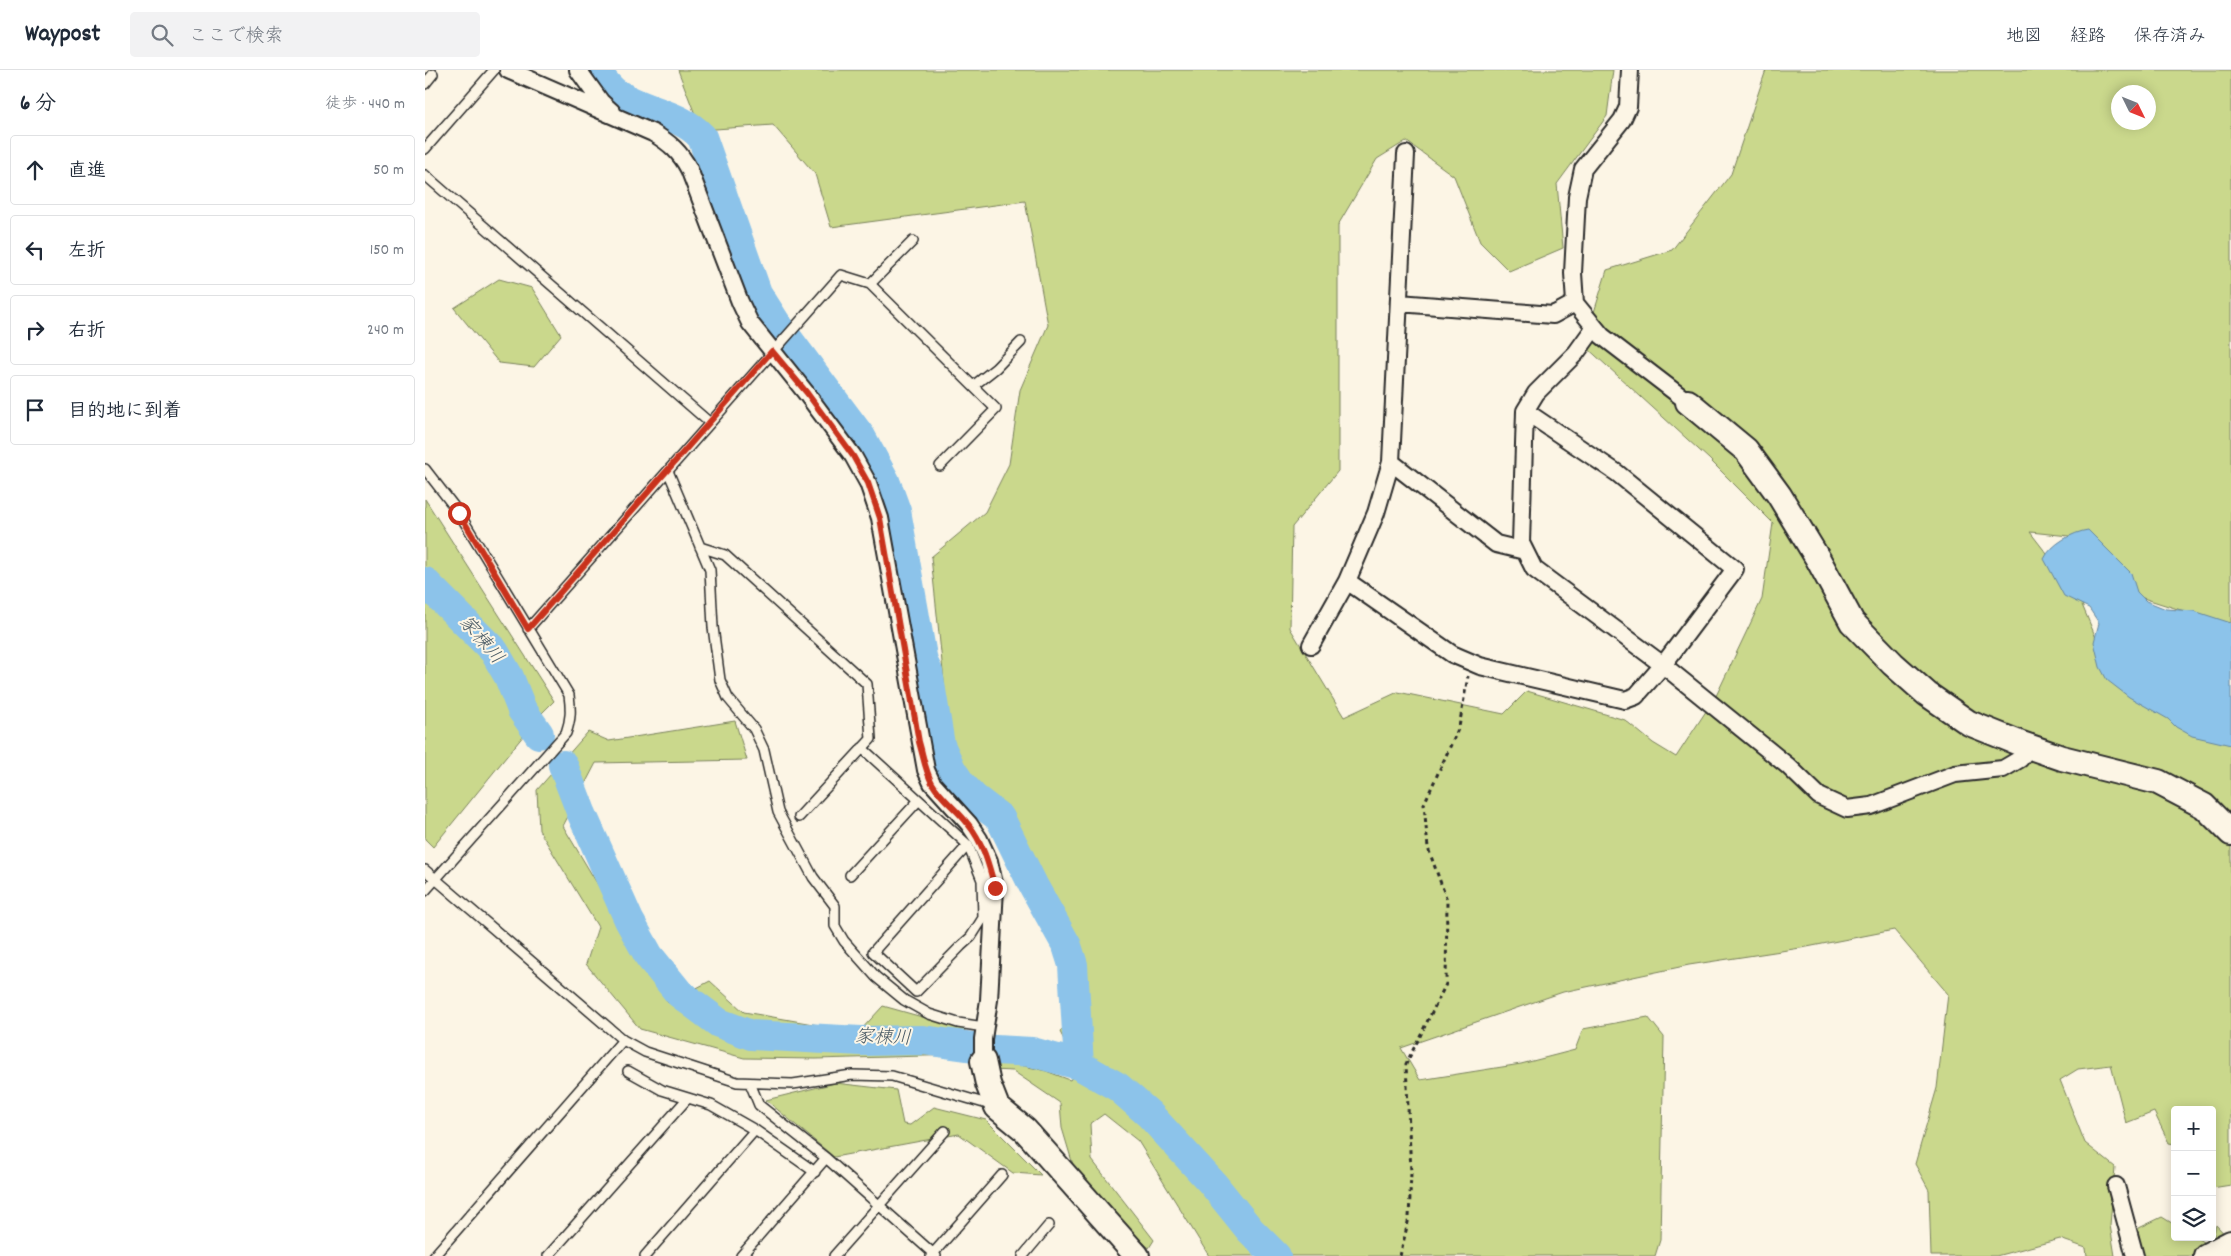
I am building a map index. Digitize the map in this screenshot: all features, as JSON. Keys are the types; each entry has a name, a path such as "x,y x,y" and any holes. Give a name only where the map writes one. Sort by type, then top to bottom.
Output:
{"street":[{"path":"508,70 660,137 680,153 689,169 740,302 750,323 840,437 868,483 880,518 919,742 926,770 932,783 942,796 969,824 989,862 995,888 989,1000 983,1042 988,1084 997,1107 1025,1130 1137,1256"},
{"path":"578,70 601,102 617,118"},
{"path":"1630,70 1628,107 1621,120 1583,169 1577,198 1573,273 1575,303 1594,328 1746,450 1779,495 1818,559 1852,622 1893,664 1927,694 1969,724 2062,758 2158,782 2204,806 2231,833"},
{"path":"1311,645 1347,581 1376,514 1391,462 1406,154"},
{"path":"1399,304 1553,316 1575,303"},
{"path":"1594,328 1576,353 1536,393 1525,411 1521,543 1534,569 1663,665 1788,766 1819,796 1847,810 1871,806 1955,774 2003,769 2019,759 2030,746"},
{"path":"1347,581 1452,654 1480,666 1625,700 1636,696 1663,665 1735,569 1617,473 1525,411"},
{"path":"1391,462 1496,544 1525,551"},
{"path":"2116,1186 2135,1256"},
{"path":"2205,1256 2231,1243"}],"lane":[{"path":"425,149 494,70"},
{"path":"425,84 433,74"},
{"path":"425,176 710,423"},
{"path":"870,284 913,241"},
{"path":"528,629 841,275 870,284 996,409 940,466"},
{"path":"973,386 996,368 1021,342"},
{"path":"425,469 459,513 569,695 571,711 566,733 425,890"},
{"path":"668,471 710,570 713,627 720,680 728,698 754,729 764,750 779,812 813,877 835,906 835,926 844,941 876,977 905,1000 929,1014 958,1022 983,1042"},
{"path":"700,547 725,555 867,684 871,738 799,817"},
{"path":"863,748 968,845 982,880 983,918 971,938 916,992 873,952 968,845"},
{"path":"850,875 919,800"},
{"path":"425,870 623,1040 645,1052 737,1082 793,1084 852,1075 892,1076 997,1107"},
{"path":"434,1256 623,1040"},
{"path":"629,1071 662,1090 711,1105 755,1130 815,1172"},
{"path":"750,1083 759,1105 826,1158 879,1204 933,1255 1002,1175"},
{"path":"548,1256 687,1099"},
{"path":"645,1256 755,1130"},
{"path":"834,1256 945,1131"},
{"path":"741,1256 826,1158"},
{"path":"1023,1256 1049,1225"}],"path":[{"path":"1399,1256 1409,1218 1411,1173 1406,1064 1446,984 1447,900 1429,848 1424,804 1459,727 1469,669"}],"green space":[{"path":"678,70 1613,70 1607,116 1557,184 1563,248 1509,271 1480,242 1454,176 1406,141 1377,159 1338,225 1338,471 1292,527 1290,628 1344,717 1398,692 1504,714 1527,691 1625,720 1653,743 1676,757 1716,696 1762,599 1773,523 1709,459 1584,345 1607,270 1672,250 1731,174 1766,70 2231,70 2231,626 2140,597 2079,537 2030,532 2077,593 2115,683 2231,741 2231,1185 2216,1187 2216,1106 2171,1106 2171,1143 2169,1143 2154,1112 2126,1123 2111,1065 2078,1069 2060,1080 2085,1143 2115,1167 2110,1225 2115,1256 2087,1256 2086,1248 2060,1239 1996,1256 1931,1256 1929,1190 1915,1164 1937,1088 1948,994 1894,930 1807,947 1689,965 1563,992 1401,1048 1420,1080 1521,1064 1575,1050 1583,1029 1648,1017 1664,1037 1660,1240 1655,1256 1209,1256 1138,1141 1104,1114 1090,1124 1092,1160 1154,1240 1149,1248 1076,1175 1062,1128 1060,1103 1013,1071 991,1070 1002,1061 1046,1071 1070,1080 1078,1068 1060,1032 1087,994 1069,944 1023,866 952,758 931,557 985,512 1009,464 1020,390 1048,325 1025,201 831,227 815,174 773,125 701,130"},
{"path":"499,279 532,288 561,335 534,367 499,363 454,308"},
{"path":"425,499 554,701 541,714 433,847 425,839"},
{"path":"735,721 747,760 596,763 563,826 668,1003 710,981 744,1012 859,1032 883,1006 965,1029 960,1055 816,1059 744,1058 640,1029 586,964 598,927 539,830 537,790 588,732 609,741"},
{"path":"835,1083 896,1090 903,1124 910,1125 934,1107 986,1120 1041,1175 1013,1173 959,1134 834,1157 766,1100"},
{"path":"2162,1217 2171,1223 2171,1241 2201,1241 2211,1247 2212,1241 2216,1241 2216,1225 2231,1241 2231,1256 2127,1256 2139,1228"}],"water":[{"path":"2088,530 2131,573 2137,592 2146,601 2166,609 2194,611 2231,623 2231,745 2192,736 2176,727 2168,719 2129,697 2107,680 2100,667 2094,642 2099,623 2089,608 2064,596 2044,559 2052,548 2063,540 2076,533"}],"waterway":[{"path":"595,70 610,89 624,98 682,122 702,137 757,293 776,323 861,437 885,481 896,511 923,662 928,672 940,745 951,769 961,784 974,798 1000,818 1033,885 1067,946 1073,965 1079,1065"},
{"name":"家棟川","path":"425,582 494,651 509,677 522,710 539,734"},
{"name":"家棟川","path":"563,765 581,812 629,920 649,956 679,993 719,1023 751,1035 861,1041 923,1040 995,1050 1032,1052 1079,1065 1118,1087 1149,1114 1213,1184 1250,1230 1276,1256"}],"route":[{"path":"459,513 528,629 772,351 840,437 868,483 880,518 919,742 926,770 932,783 969,824 979,840 989,862 995,888"}]}
